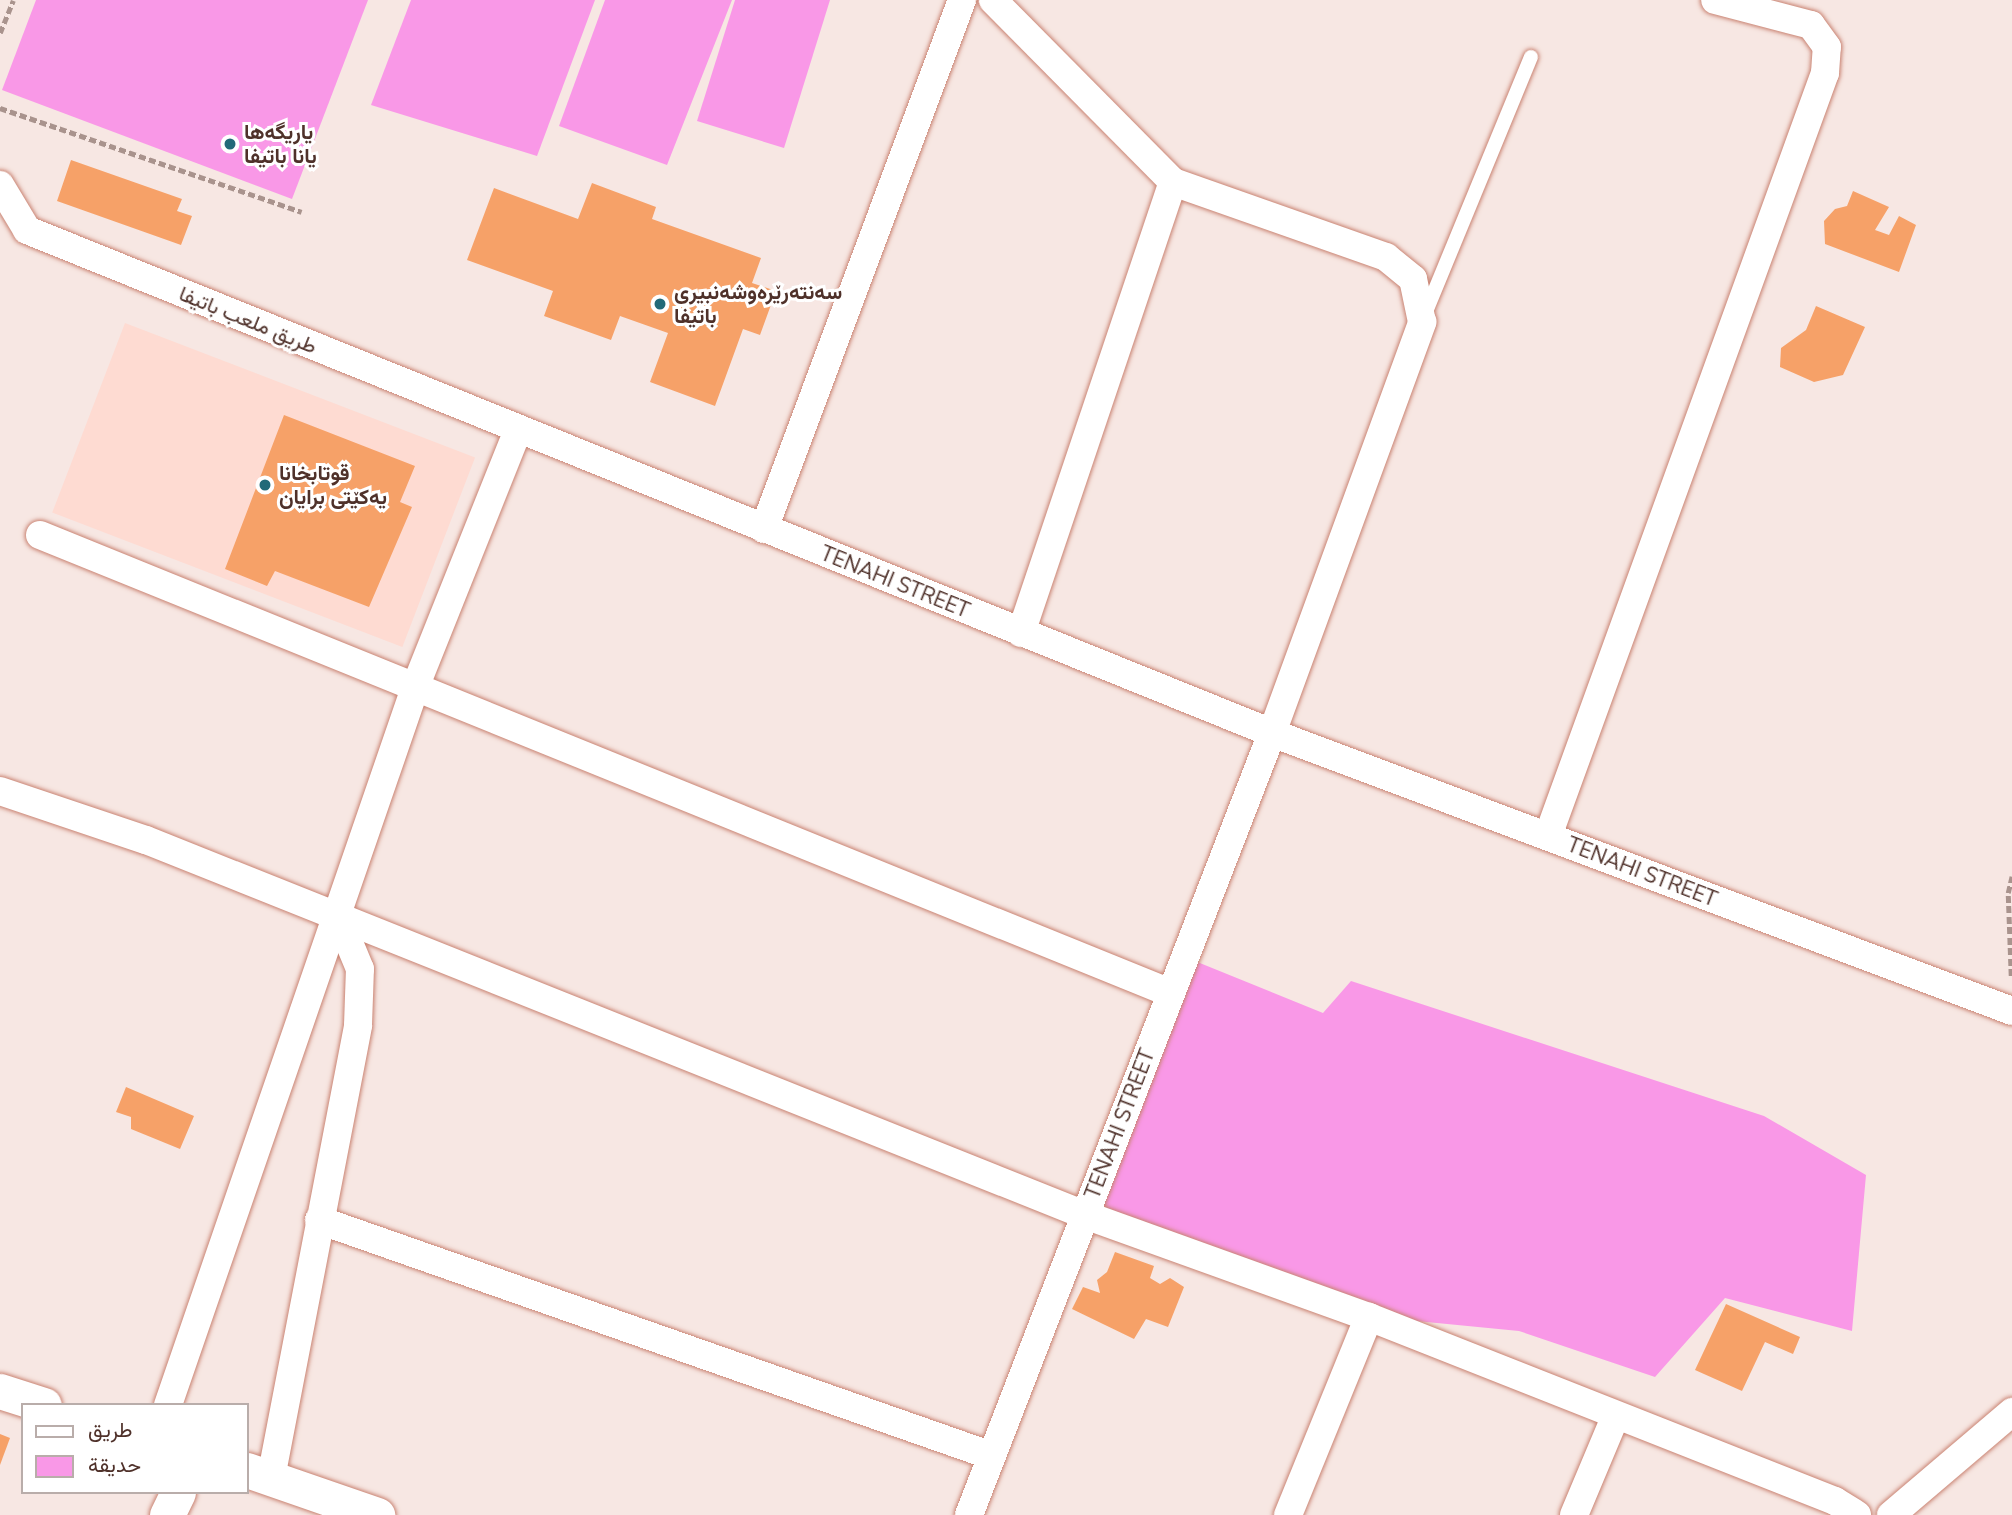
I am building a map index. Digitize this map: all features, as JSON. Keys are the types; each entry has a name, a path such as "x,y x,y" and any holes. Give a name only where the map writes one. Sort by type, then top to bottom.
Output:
{"street":[{"path":"764,529 962,0"},
{"path":"993,0 1173,182 1386,257 1413,279 1422,322 1272,733"},
{"path":"1548,836 1825,73 1827,47 1811,25 1715,0"},
{"path":"1021,633 1173,182"},
{"name":"طريق ملعب باتيفا","path":"0,185 27,230 518,430"},
{"path":"169,1403 416,685 518,430"},
{"name":"TENAHI STREET","path":"518,430 1272,733 2012,1011"},
{"path":"40,535 416,685 1170,993"},
{"name":"TENAHI STREET","path":"969,1515 1272,733"},
{"path":"0,791 146,840 1085,1215 1369,1317 1835,1501 1857,1515"},
{"path":"338,916 360,969 358,1026 318,1220 259,1474 377,1515"},
{"path":"318,1220 992,1456"},
{"path":"1288,1515 1369,1317"},
{"path":"0,1391 38,1403"},
{"path":"1891,1515 2012,1412"},
{"path":"1574,1515 1616,1415"},
{"path":"167,1515 177,1494"}],"lane":[{"path":"1422,322 1531,57"}],"path":[{"path":"0,33 13,0"},
{"path":"0,108 302,212"},
{"path":"2011,980 2008,893 2012,876"}],"shaded area":[{"name":"قوتابخانا يه‌كێتى برايان","path":"125,323 475,457 402,647 52,513"}],"green space":[{"name":"یاریگەها یانا باتیفا","path":"36,0 368,0 292,199 2,90"},
{"path":"411,0 595,0 537,156 371,105"},
{"path":"605,0 732,0 667,165 559,126"},
{"path":"735,0 830,0 784,148 697,121"},
{"path":"1185,957 1323,1013 1351,981 1764,1116 1866,1175 1852,1331 1725,1298 1655,1377 1519,1331 1365,1316 1085,1215"}],"building":[{"path":"71,160 182,199 177,211 192,216 181,245 57,201"},
{"name":"سه‌نته‌رێره‌وشه‌نبيرى باتيفا","path":"592,183 656,207 652,219 761,258 752,283 776,291 760,335 743,329 715,406 650,382 668,333 620,316 611,340 544,316 553,291 467,260 494,188 578,219"},
{"path":"1853,191 1889,207 1875,230 1889,235 1899,216 1916,225 1899,272 1825,244 1824,221 1835,209 1847,206"},
{"path":"1816,306 1865,327 1843,375 1814,382 1780,367 1781,348 1806,330"},
{"path":"284,415 415,466 400,502 412,507 369,607 275,571 267,586 225,569"},
{"path":"126,1087 194,1116 180,1149 131,1129 131,1117 116,1112"},
{"path":"1115,1252 1154,1266 1150,1278 1160,1284 1170,1278 1184,1287 1168,1327 1146,1319 1134,1339 1072,1309 1083,1287 1100,1293 1097,1280 1107,1272"},
{"path":"1726,1304 1800,1337 1793,1354 1765,1342 1742,1391 1695,1370"},
{"path":"0,1434 10,1438 0,1465"}],"place":[{"name":"یاریگەها یانا باتیفا","path":"230,144"},
{"name":"سه‌نته‌رێره‌وشه‌نبيرى باتيفا","path":"660,304"},
{"name":"قوتابخانا يه‌كێتى برايان","path":"265,485"}]}
